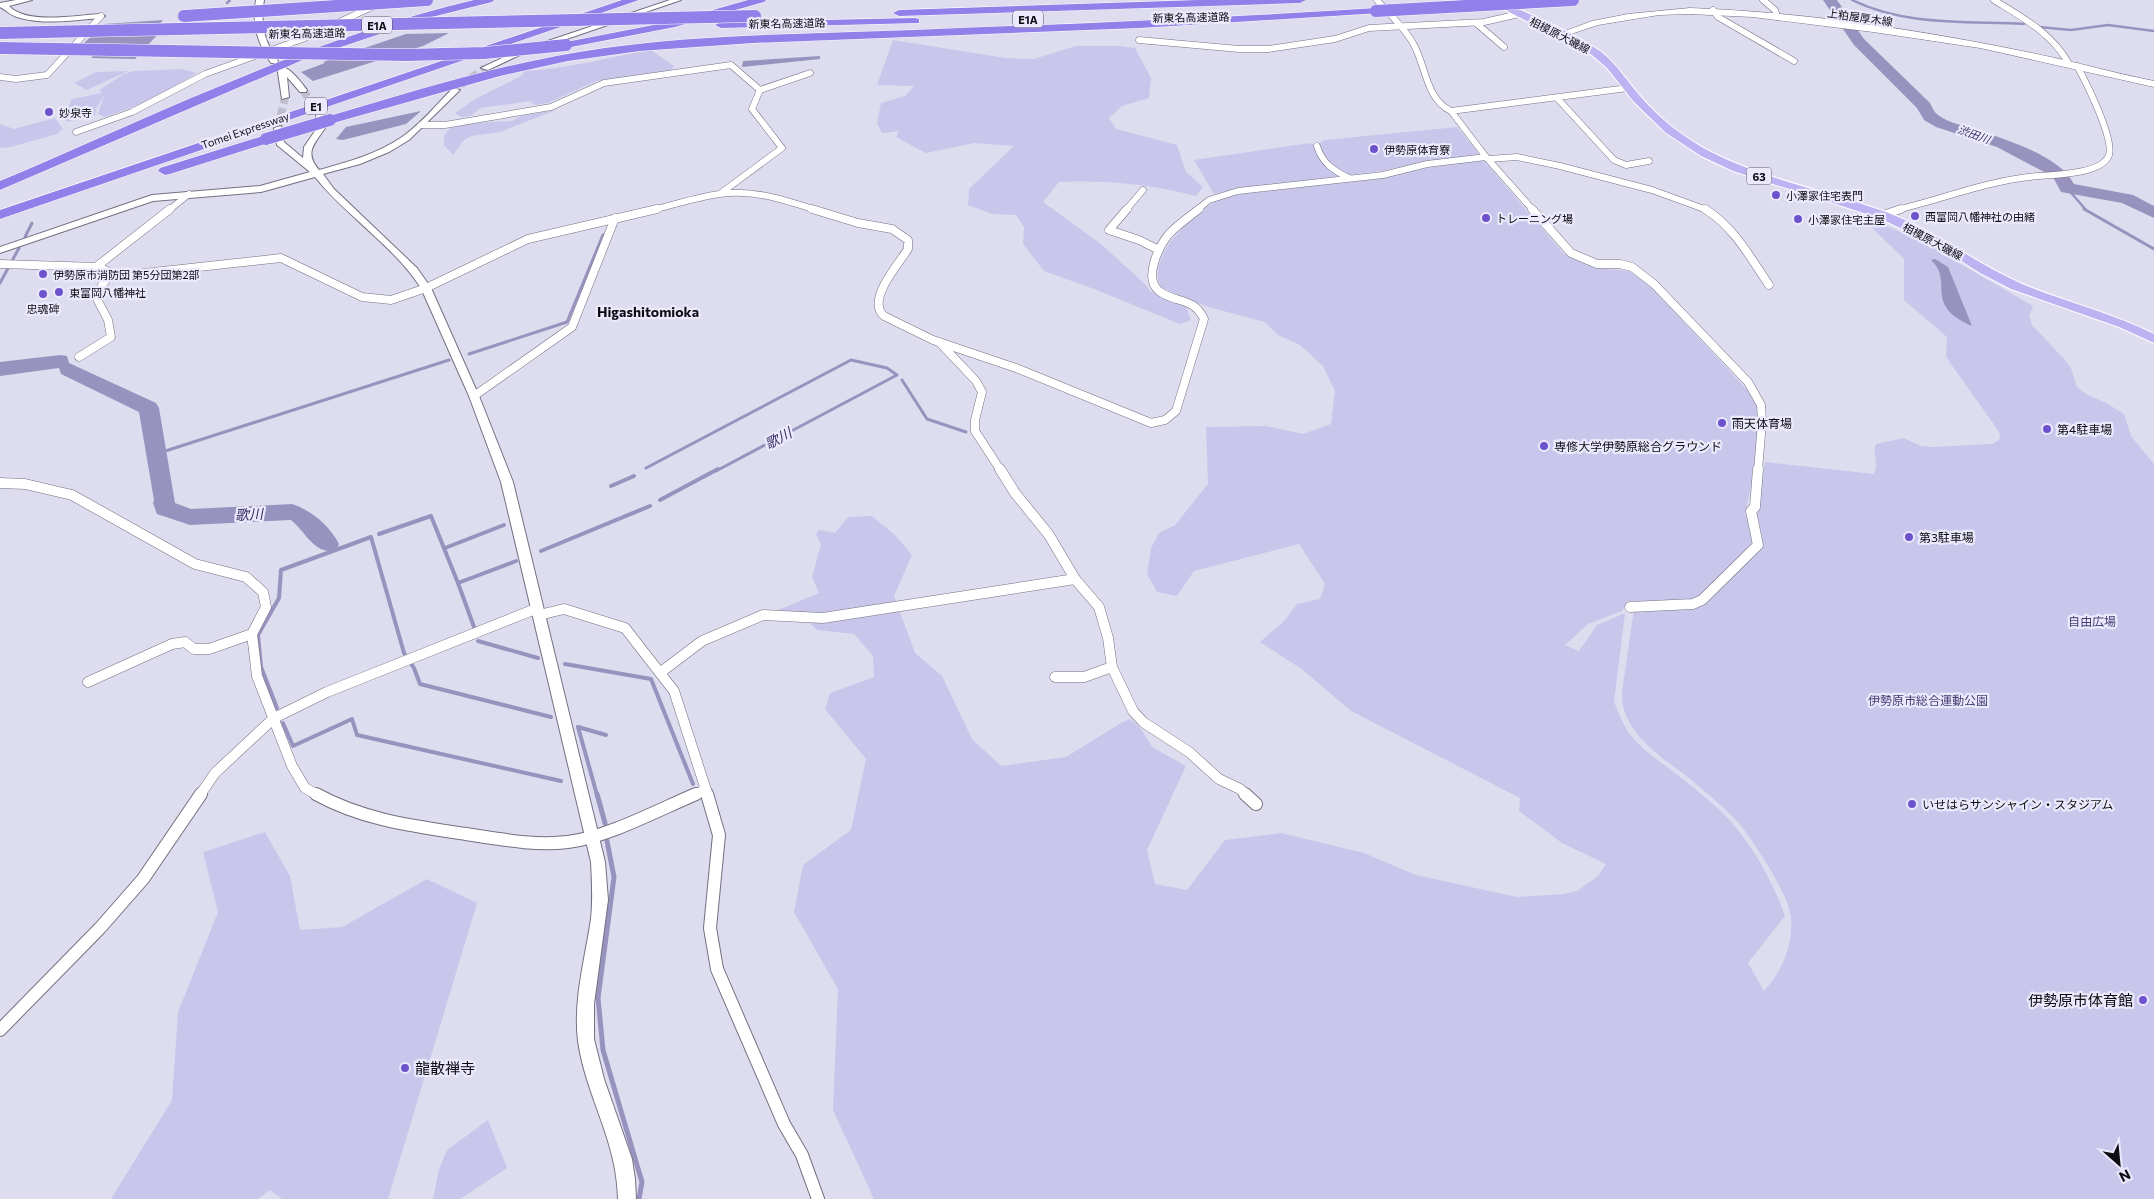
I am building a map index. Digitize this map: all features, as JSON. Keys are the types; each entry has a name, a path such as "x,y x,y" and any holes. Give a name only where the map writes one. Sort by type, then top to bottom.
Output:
{"highway":[{"path":"0,25 163,17 427,0"},
{"path":"0,186 308,52 403,21 488,0"},
{"name":"Tomei Expressway","path":"158,148 606,0"},
{"name":"Tomei Expressway","path":"0,215 633,0"},
{"path":"0,48 414,55 502,52 566,44 675,24 760,0"},
{"path":"1139,0 1219,0"},
{"name":"新東名高速道路","path":"0,33 755,16 1300,0"},
{"path":"0,225 266,140 324,117 513,69 579,56 648,47 788,38 1217,22 1336,13 1376,6 1573,0"},
{"name":"新東名高速道路","path":"0,40 1336,13"},
{"path":"0,202 85,173"}],"main road":[{"name":"相模原大磯線","path":"1491,0 1562,34 1602,58 1670,131 1705,154 1737,169 1883,215 1942,243 2012,284 2124,324 2154,340"},
{"name":"上粕屋厚木線","path":"1562,34 1623,15 1670,10 1713,10 1856,27 2010,51 2154,84"}],"street":[{"path":"2,5 28,0"},
{"path":"260,0 258,30 267,51 278,66 285,83 285,97"},
{"path":"76,132 132,112 205,74 328,29 386,0"},
{"path":"485,68 513,55 677,0"},
{"path":"1763,0 1775,10 1777,17"},
{"path":"1883,215 1888,212 1924,204 2004,181 2070,173 2097,166 2109,156 2110,146 2089,89 2073,65 2055,43 1994,0"},
{"path":"2,5 9,12 26,18 101,16"},
{"path":"1376,6 1400,27 1414,44 1428,87 1445,108 1451,111 1487,158 1571,253 1597,264 1620,264 1632,267 1654,284 1748,382 1762,404 1755,507 1751,511 1758,545 1702,600 1693,604 1630,607"},
{"path":"1713,10 1718,17 1794,61"},
{"path":"1139,40 1261,49 1335,39 1369,28 1498,21 1519,14"},
{"path":"0,77 16,79 47,75 101,16"},
{"path":"1476,23 1499,46"},
{"path":"421,125 445,125 551,107 563,104 585,91 604,83 727,64 738,70 760,90"},
{"path":"278,66 292,77 303,90"},
{"path":"720,194 782,148 752,109 758,91 810,73"},
{"path":"1451,111 1628,88"},
{"path":"0,250 138,202 189,194 247,192 357,162 386,150 421,125 456,90"},
{"path":"1557,98 1614,160 1626,165 1650,161"},
{"path":"324,117 321,128 308,147 306,155 308,162 331,191 414,270 426,288 474,396 507,482 598,862 600,898 588,978 585,1017 587,1041 591,1068 628,1178 627,1199"},
{"path":"278,128 280,143 317,174"},
{"path":"1317,146 1323,160 1332,170 1350,178"},
{"path":"3,264 96,267 117,276 281,258 348,292 371,299 391,300 426,288 528,239 720,194 745,193 773,198 860,223 890,228 900,232 908,240 908,249 878,296 876,305 879,312 888,319 938,341 1049,381 1151,423 1165,420 1176,411 1204,319 1200,309 1192,304 1159,291 1154,283 1152,273 1159,250 1169,234 1211,199 1238,191 1383,175 1427,164 1517,157 1652,190 1706,209 1723,221 1741,243 1769,284"},
{"path":"1144,190 1109,230 1139,240 1159,250"},
{"path":"96,267 189,194"},
{"path":"474,396 572,327 615,218"},
{"path":"79,357 111,337 112,328 97,300 98,291 112,274"},
{"path":"938,341 976,381 982,392 975,420 975,431 1015,493 1049,535 1075,579 1099,607 1108,638 1112,667 1133,711 1143,722 1189,752 1219,779 1240,789 1256,804"},
{"path":"0,483 25,484 72,495 195,564 246,577 263,592 266,607 252,634 257,676 292,766 305,788 341,808 385,822 530,844 568,842 592,837 706,790"},
{"path":"661,672 702,641 763,615 831,617 1075,579"},
{"path":"0,1030 100,928 143,879 215,773 274,718 327,692 539,611 564,610 626,628 674,691 719,835 710,928 717,969 784,1124 802,1155 818,1199"},
{"path":"88,682 172,644 185,642 194,649 209,649 252,634"},
{"path":"1055,678 1075,680 1100,674 1112,667"}],"green space":[{"path":"893,40 1005,58 1034,59 1076,46 1135,48 1151,78 1149,98 1122,106 1109,118 1116,129 1177,145 1186,172 1203,187 1196,196 1162,188 1128,184 1059,182 1043,202 1101,244 1145,284 1151,292 1186,307 1191,320 1180,324 1044,271 1023,244 1024,227 1016,215 992,214 968,205 969,189 1014,146 974,143 926,153 896,137 899,131 882,133 877,123 881,103 905,96 914,86 877,85"},
{"path":"651,50 674,66 671,70 596,81 548,103 534,105 531,101 480,108 471,116 461,117 455,113 475,99 521,76 525,71 572,65"},
{"path":"182,69 197,73 147,102 105,117 98,114 104,95 96,109 95,115 66,122 66,113 72,99 102,93 99,90 124,74 134,71"},
{"path":"128,71 87,90 74,83 96,72"},
{"path":"556,110 500,132 471,136 464,140 453,155 444,145 444,136 450,128 474,123 512,121 521,116"},
{"path":"55,118 63,129 57,134 11,147 0,148 0,124 14,129"},
{"path":"1457,127 1478,153 1476,155 1422,162 1382,171 1236,189 1214,194 1194,160 1310,143 1316,145 1325,140"},
{"path":"1480,160 1485,162 1564,254 1598,268 1629,271 1652,288 1751,394 1757,405 1756,463 1745,514 1751,529 1752,543 1695,601 1627,601 1622,611 1588,624 1565,645 1579,651 1597,625 1625,613 1614,702 1625,727 1646,751 1677,774 1722,812 1732,823 1751,847 1767,874 1785,916 1748,963 1764,991 1781,967 1790,938 1791,918 1789,908 1777,881 1735,819 1719,803 1655,752 1635,731 1623,706 1622,692 1634,609 1697,608 1704,605 1761,548 1762,536 1757,514 1765,462 1874,474 1876,444 1904,438 1921,446 1932,447 1992,444 1999,440 2000,434 1995,426 1946,357 1947,337 1904,300 1904,259 1854,210 1933,248 2033,306 2029,316 2032,325 2071,368 2077,387 2086,394 2124,414 2131,436 2154,464 2154,1199 874,1199 833,1110 838,989 794,912 803,865 851,830 866,759 825,709 830,693 874,677 873,656 854,634 817,630 806,620 776,611 819,593 812,577 821,544 816,534 819,530 835,533 848,517 872,516 896,536 912,555 894,596 915,653 942,676 972,739 1001,766 1066,757 1130,719 1141,729 1152,747 1186,766 1147,850 1155,884 1187,890 1225,840 1281,833 1364,853 1416,875 1517,897 1564,894 1577,891 1598,876 1606,864 1562,843 1519,811 1520,798 1351,711 1303,670 1260,642 1285,620 1297,604 1320,599 1325,584 1299,544 1194,571 1177,596 1157,592 1147,574 1151,548 1159,533 1175,525 1208,484 1206,427 1266,426 1303,434 1331,424 1335,391 1323,366 1300,345 1278,335 1265,322 1212,308 1183,298 1161,287 1158,275 1160,261 1167,247 1177,234 1203,210 1226,196 1386,177 1430,167"},
{"path":"265,832 290,876 300,930 342,927 427,879 477,903 388,1199 282,1199 270,1190 258,1199 111,1199 172,1100 178,1012 218,912 203,852"},
{"path":"488,1120 507,1168 460,1199 433,1199 439,1170 447,1150"}],"shaded area":[{"path":"163,20 152,32 159,33 135,59 91,58 104,46 82,45 104,24"},
{"path":"449,33 423,46 313,81 301,72 325,63 323,62 406,34"},
{"path":"820,56 820,59 742,67 743,61"},
{"path":"421,111 406,124 343,140 336,139 346,127"},
{"path":"1935,259 1948,267 1972,326 1957,318 1948,310 1943,302 1938,269 1931,260"}],"waterway":[{"path":"227,3 230,0"},
{"name":"渋田川","path":"1830,0 1859,42 1924,106 1930,117 1942,124 2003,144 2052,169 2061,176 2067,188 2127,199 2154,213"},
{"path":"1852,0 1872,8 1914,18 1936,21 2024,24"},
{"path":"2039,27 2071,30 2108,25 2154,31"},
{"path":"2067,188 2086,210"},
{"path":"2084,209 2154,249"},
{"path":"25,237 32,223"},
{"path":"469,354 567,322 603,235"},
{"path":"0,283 19,248"},
{"path":"156,454 449,360"},
{"path":"646,468 851,360 887,368 897,375 716,471"},
{"name":"歌川","path":"0,369 60,361"},
{"name":"歌川","path":"68,369 149,408 164,498"},
{"name":"歌川","path":"902,380 927,419 966,432"},
{"name":"歌川","path":"660,500 718,469"},
{"path":"611,486 634,476"},
{"name":"歌川","path":"164,503 165,508 190,517 292,512 300,515 328,544"},
{"name":"歌川","path":"541,551 650,506"},
{"name":"歌川","path":"379,534 431,516 458,583"},
{"path":"445,548 504,525"},
{"path":"277,708 261,667 258,635 279,598 281,570 371,537 404,653 414,668 420,684 551,717"},
{"name":"歌川","path":"458,583 516,561"},
{"path":"458,583 474,627"},
{"path":"478,641 538,658"},
{"path":"565,664 651,679 693,784"},
{"path":"283,723 293,746 352,719 357,735 561,781"},
{"path":"597,795 578,727 606,735"},
{"path":"597,794 605,823"},
{"path":"607,841 614,877 598,998 603,1050 642,1182 639,1199"}],"tunnel":[{"path":"461,85 485,68"},
{"path":"303,90 319,114"},
{"path":"278,128 285,97"}],"place":[{"name":"妙泉寺","path":"49,112"},
{"name":"伊勢原体育寮","path":"1374,149"},
{"name":"小澤家住宅表門","path":"1776,195"},
{"name":"西富岡八幡神社の由緒","path":"1915,216"},
{"name":"トレーニング場","path":"1486,218"},
{"name":"小澤家住宅主屋","path":"1798,219"},
{"name":"伊勢原市消防団 第5分団第2部","path":"43,274"},
{"name":"東富岡八幡神社","path":"59,292"},
{"name":"忠魂碑","path":"43,294"},
{"name":"雨天体育場","path":"1722,423"},
{"name":"第4駐車場","path":"2047,429"},
{"name":"専修大学伊勢原総合グラウンド","path":"1544,446"},
{"name":"第3駐車場","path":"1909,537"},
{"name":"いせはらサンシャイン・スタジアム","path":"1912,804"},
{"name":"伊勢原市体育館","path":"2143,1000"},
{"name":"龍散禅寺","path":"405,1068"}],"district":[{"name":"Higashitomioka","path":"648,311"}],"park label":[{"name":"自由広場","path":"2092,621"},
{"name":"伊勢原市総合運動公園","path":"1928,700"}]}
